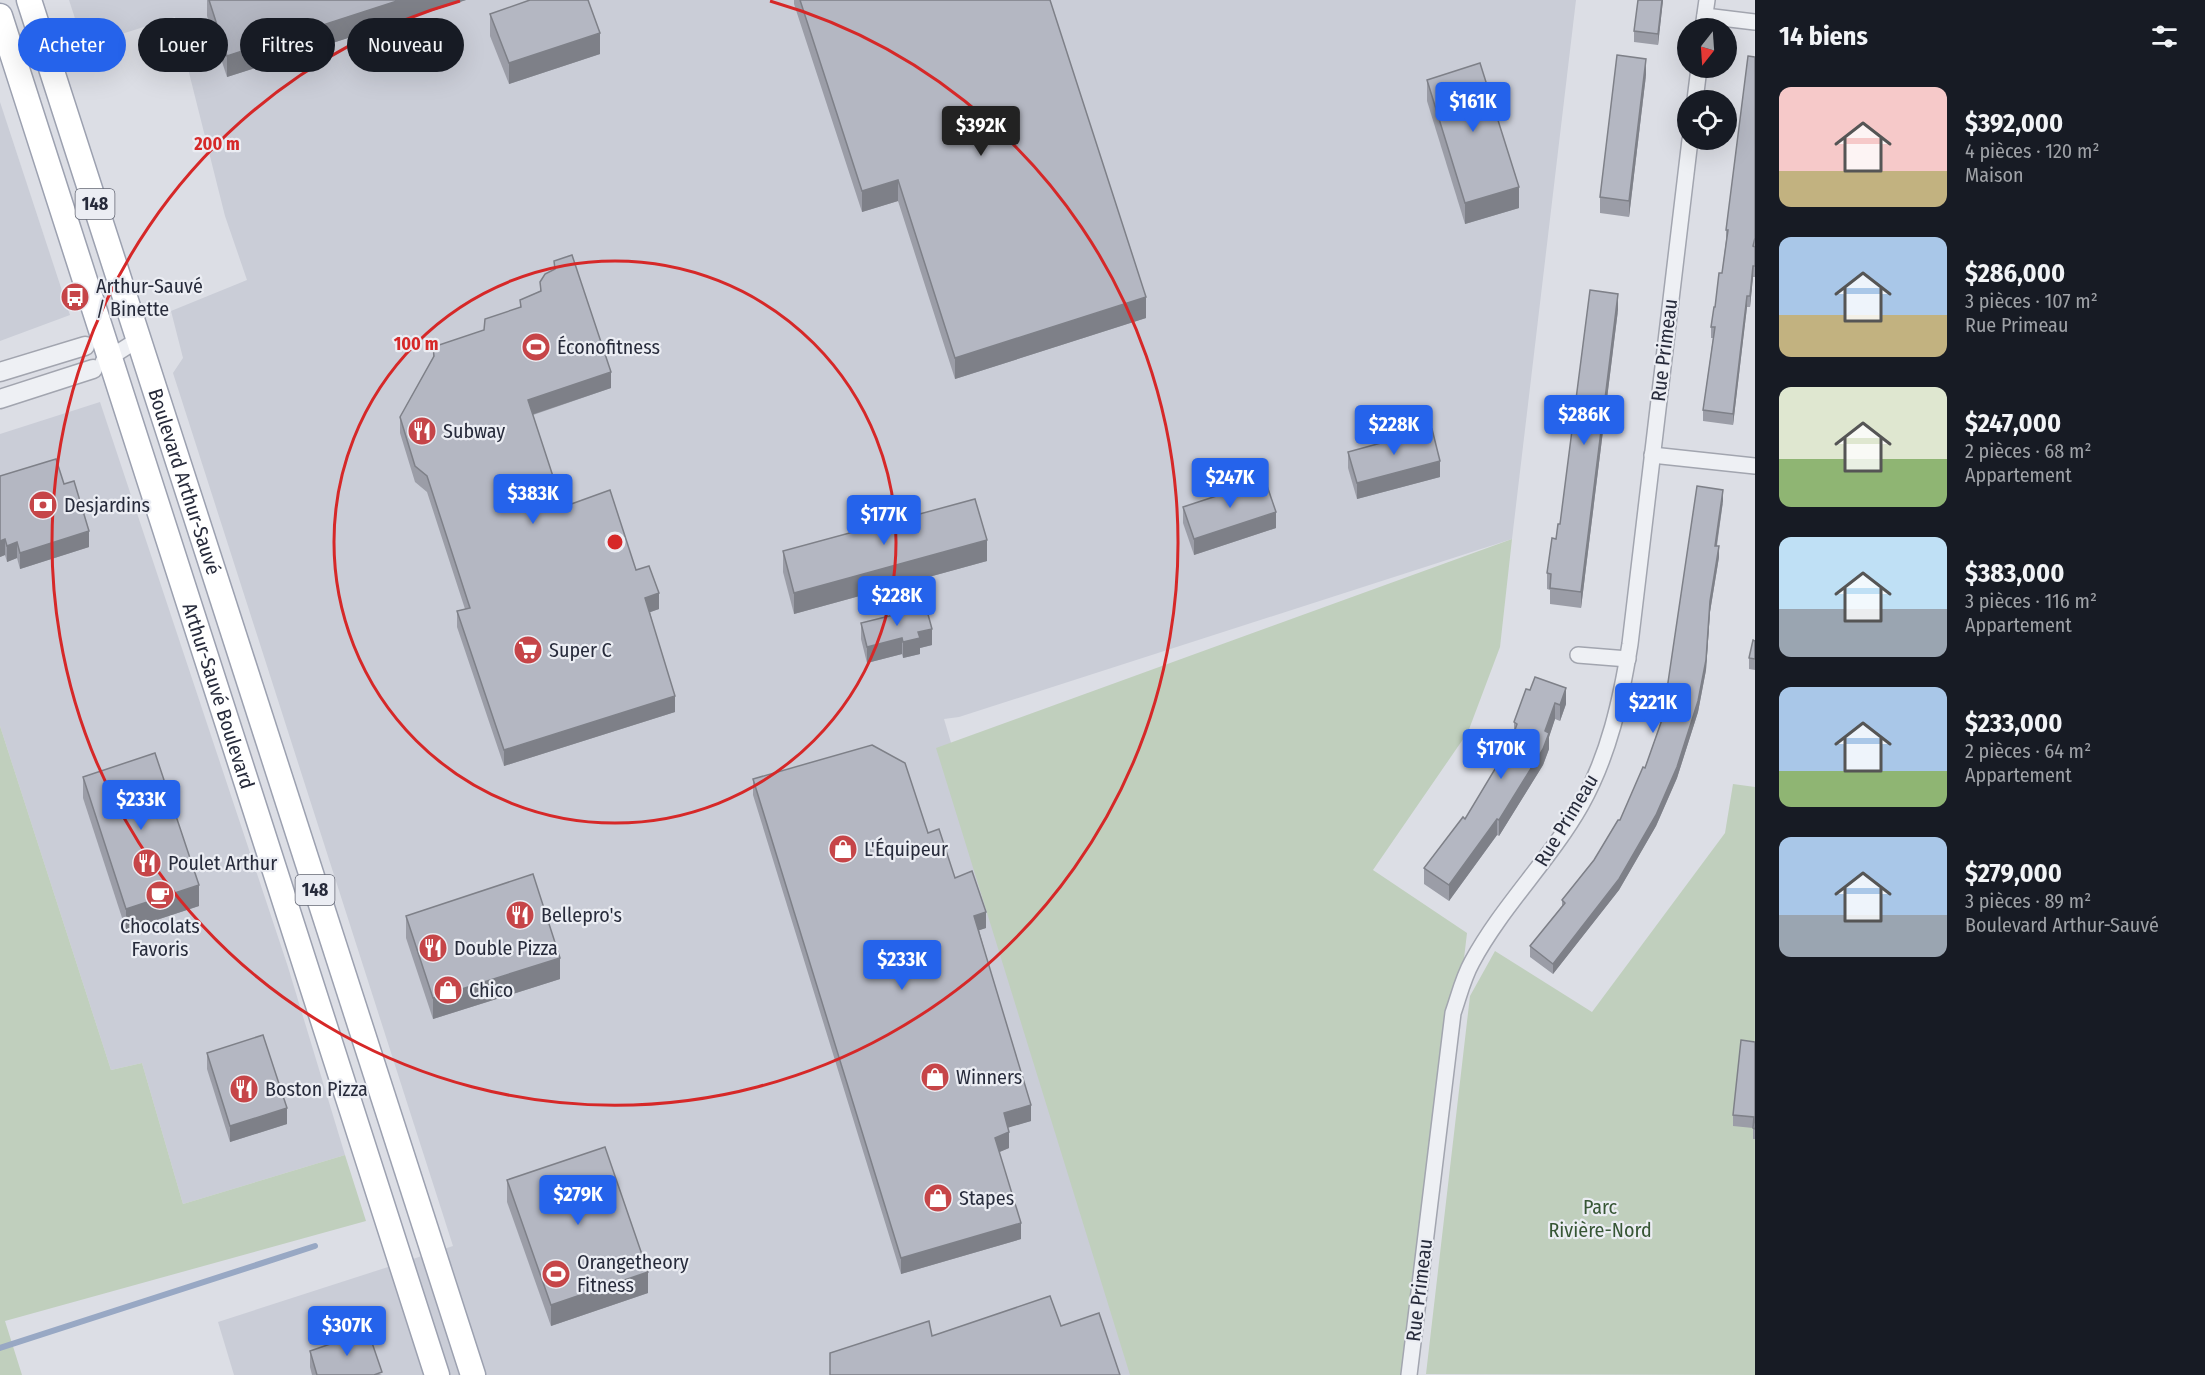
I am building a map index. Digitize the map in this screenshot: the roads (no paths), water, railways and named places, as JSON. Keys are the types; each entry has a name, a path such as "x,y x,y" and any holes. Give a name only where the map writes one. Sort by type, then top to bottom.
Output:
{"main road":[{"name":"148","path":"29,0 139,339"},
{"name":"Arthur-Sauvé Boulevard","path":"0,16 98,354 438,1375"},
{"name":"Boulevard Arthur-Sauvé","path":"139,339 473,1375"}],"street":[{"path":"1705,18 1707,0"},
{"path":"1737,22 1755,22"},
{"name":"Rue Primeau","path":"1409,1375 1453,1013 1461,986 1485,940 1558,841 1581,804 1612,733 1620,701 1628,659 1689,150"},
{"path":"0,399 98,354 139,339"},
{"path":"0,372 98,354"},
{"path":"1652,454 1755,466"},
{"path":"1578,654 1628,659"}],"waterway":[{"path":"0,1348 315,1246"}],"place":[{"name":"Arthur-Sauvé / Binette","path":"75,297"},
{"name":"Éconofitness","path":"536,347"},
{"name":"Subway","path":"422,431"},
{"name":"Desjardins","path":"43,505"},
{"name":"Super C","path":"528,650"},
{"name":"L'Équipeur","path":"843,849"},
{"name":"Poulet Arthur","path":"147,863"},
{"name":"Chocolats Favoris","path":"160,895"},
{"name":"Bellepro's","path":"520,915"},
{"name":"Double Pizza","path":"433,948"},
{"name":"Chico","path":"448,990"},
{"name":"Winners","path":"935,1077"},
{"name":"Boston Pizza","path":"244,1089"},
{"name":"Stapes","path":"938,1198"},
{"name":"Orangetheory Fitness","path":"556,1274"}],"park label":[{"name":"Parc Rivière-Nord","path":"1600,1218"}]}
